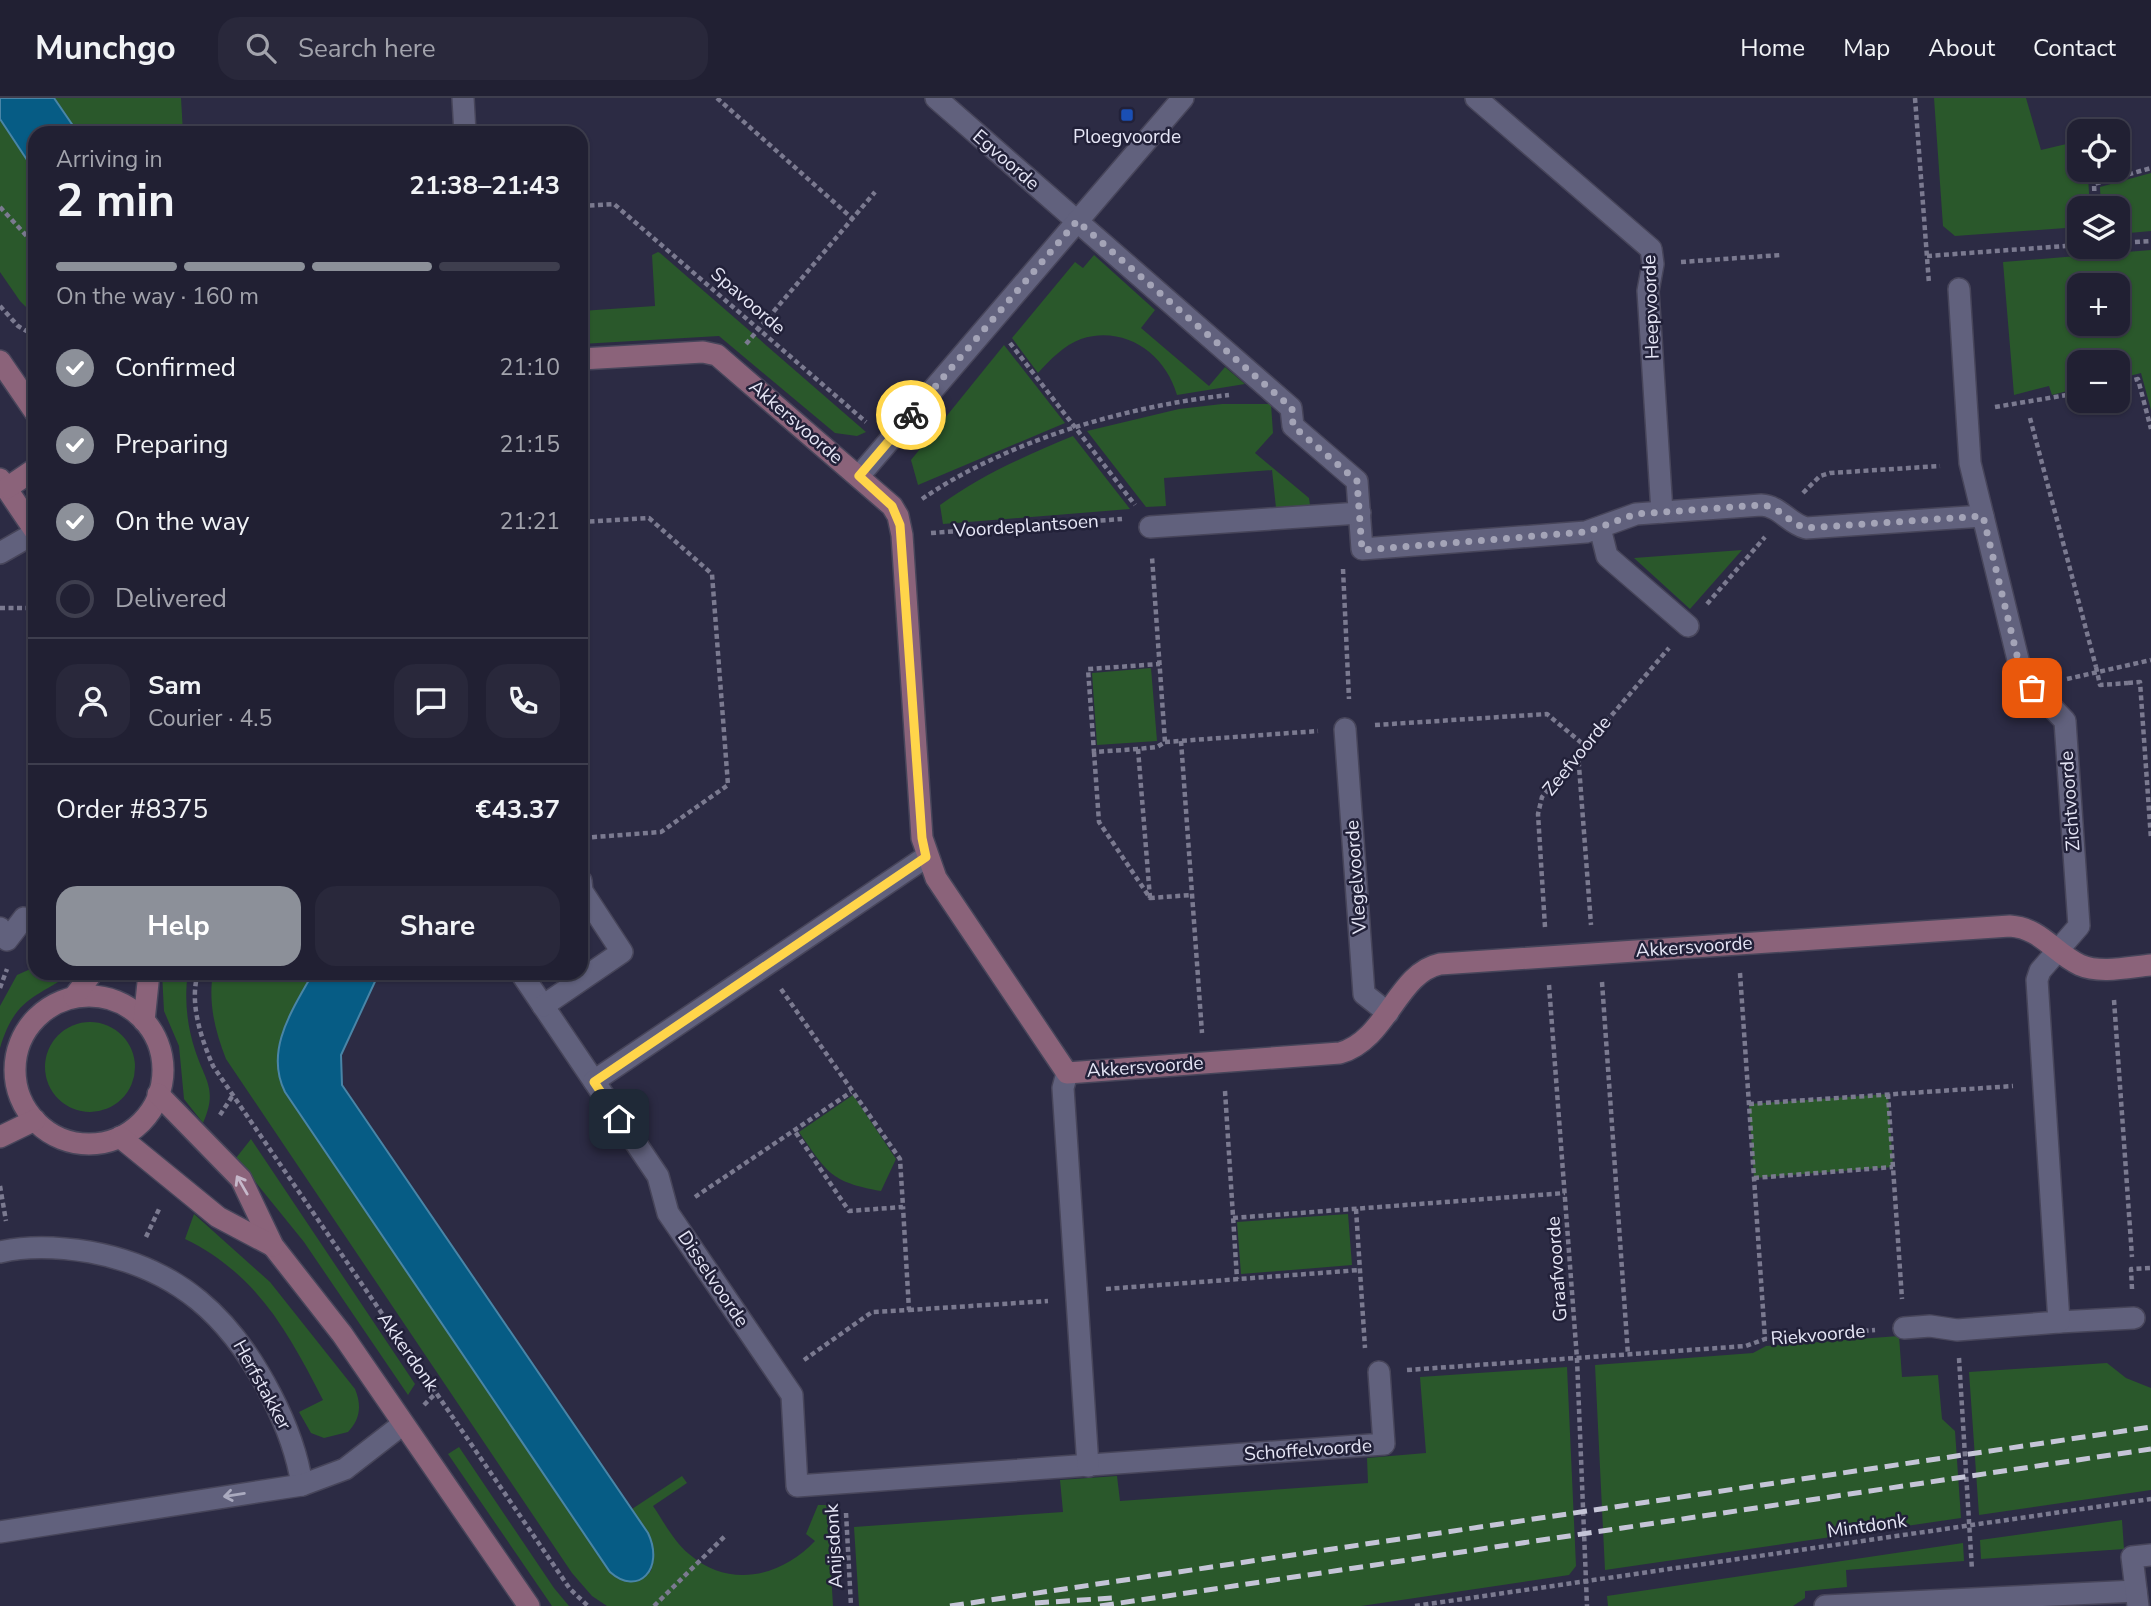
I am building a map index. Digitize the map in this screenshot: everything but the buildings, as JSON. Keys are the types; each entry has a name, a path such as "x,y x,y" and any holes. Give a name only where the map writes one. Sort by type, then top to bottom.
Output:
{"street":[{"path":"463,98 465,126"},
{"name":"Egvoorde","path":"936,98 1077,221"},
{"path":"859,476 1183,98"},
{"name":"Heepvoorde","path":"1476,98 1645,241 1651,249 1653,264 1648,291 1662,512"},
{"path":"1077,221 1292,408 1293,426 1357,481 1362,550 1575,533 1600,528 1636,514 1761,505 1775,507 1797,526 1806,528 1983,516"},
{"name":"Zichtvoorde","path":"1959,289 1970,463 2022,676 2065,721 2079,926 2059,952"},
{"name":"Akkersvoorde","path":"588,359 703,352 717,355 892,506 900,526 922,838 926,857 936,878 1067,1073 1339,1054 1356,1049 1428,967 1596,953 2010,926 2024,927 2040,934 2059,952 2082,966 2103,969 2151,965"},
{"path":"0,361 28,402"},
{"path":"28,474 2,487 28,522"},
{"path":"1149,521 1360,513"},
{"path":"1600,528 1607,556 1688,626"},
{"path":"0,553 28,536"},
{"name":"Vlegelvoorde","path":"1348,728 1364,994 1388,1013"},
{"path":"594,1082 926,857"},
{"path":"588,900 622,952 588,975"},
{"path":"0,928 7,940 24,918"},
{"path":"2059,952 2040,971 2037,980 2059,1322"},
{"path":"74,998 87,980"},
{"path":"144,1021 148,980"},
{"name":"Disselvoorde","path":"526,980 658,1176 669,1214 792,1395 797,1486"},
{"path":"543,1006 581,980"},
{"path":"90,996 120,1003 144,1021 159,1048 162,1063 158,1094 143,1119 120,1137 97,1143 74,1142 53,1134 34,1120 8,1082 18,1046 34,1020 59,1002 90,996"},
{"path":"1067,1073 1063,1088 1088,1466"},
{"path":"158,1094 241,1180 273,1246 320,1304 529,1606"},
{"path":"0,1137 34,1120"},
{"path":"120,1137 218,1217 273,1246"},
{"name":"Herfstakker","path":"0,1252 57,1248 100,1254 138,1265 197,1297 231,1329 253,1361 293,1443 302,1485"},
{"path":"1904,1328 1930,1326 1957,1330 2134,1318"},
{"name":"Schoffelvoorde","path":"797,1486 1384,1444 1379,1372"},
{"path":"0,1532 302,1485 345,1469 403,1424"},
{"path":"1825,1606 1973,1597 2137,1598 2132,1557 2151,1555"}],"path":[{"path":"717,98 853,219"},
{"path":"2094,196 2094,184 2151,168"},
{"path":"730,364 875,192"},
{"name":"Spavoorde","path":"588,206 614,204 888,441"},
{"path":"0,207 28,237"},
{"path":"2130,242 2151,241"},
{"path":"1927,256 2067,246"},
{"path":"1653,264 1781,255"},
{"path":"0,306 18,326 28,332"},
{"path":"992,320 1149,521 1165,742"},
{"path":"2130,381 2137,379 2151,429"},
{"path":"900,526 961,476 1076,428 1179,402 1274,393"},
{"path":"1967,411 2067,395"},
{"path":"2030,418 2101,685 2140,682 2151,839"},
{"path":"1785,515 1820,476 1942,466"},
{"name":"Zeefvoorde","path":"1547,957 1539,805 1546,789 1785,515"},
{"path":"588,522 649,518 712,574 728,785 662,832 588,837"},
{"name":"Voordeplantsoen","path":"900,526 1149,521"},
{"path":"1348,728 1341,575 1345,562 1362,550"},
{"path":"0,608 28,608"},
{"path":"2032,688 2151,660"},
{"path":"1150,898 1099,822 1088,669 1160,664"},
{"path":"1094,752 1157,747 1165,742 1547,714 1584,745"},
{"path":"1181,741 1192,895 1233,1218 1237,1279"},
{"path":"1139,749 1150,898"},
{"path":"1578,752 1628,1355"},
{"path":"1150,898 1192,895"},
{"path":"1738,944 1765,1339"},
{"name":"Graafvoorde","path":"1547,957 1577,1359 1587,1606"},
{"path":"765,965 851,1092"},
{"name":"Akkerdonk","path":"197,980 195,996 202,1042 213,1066 570,1589 589,1606"},
{"path":"2126,998 2114,999 2132,1257"},
{"path":"1749,1104 2043,1084"},
{"path":"669,1214 854,1090 900,1159 909,1310"},
{"path":"1888,1094 1904,1328"},
{"path":"794,1130 849,1211 903,1208"},
{"path":"1754,1178 1893,1167"},
{"path":"1233,1218 1565,1193"},
{"path":"1356,1209 1367,1372 1577,1359"},
{"path":"780,1377 872,1312 1360,1270"},
{"name":"Riekvoorde","path":"1577,1359 1746,1346 1765,1339 1904,1328"},
{"path":"1957,1330 1973,1597"},
{"name":"Anijsdonk","path":"844,1484 851,1606"},
{"name":"Mintdonk","path":"1415,1606 2151,1499"},
{"path":"654,1606 726,1535"}],"green space":[{"path":"54,98 181,98 183,126 73,126"},
{"path":"1934,98 2026,98 2041,150 2067,144 2067,182 2088,182 2089,196 2067,196 2067,228 1955,236 1943,226"},
{"path":"0,119 28,161 28,309 0,272"},
{"path":"2151,173 2151,231 2130,233 2130,196 2100,196 2100,187 2130,182 2130,179"},
{"path":"2151,250 2151,410 2141,373 2130,376 2130,350 2067,350 2067,391 2052,395 2049,386 2014,395 2003,262 2067,257 2067,259 2130,259 2130,252"},
{"path":"660,253 866,432 857,436 835,433 719,336 588,344 588,311 655,306 652,255"},
{"path":"1094,255 1155,310 1141,328 1209,386 1225,367 1245,384 1177,395 1171,380 1153,355 1127,339 1112,336 1081,339 1069,345 1038,373 1012,338 1075,262 1083,268"},
{"path":"1004,345 1065,423 918,485 911,460"},
{"path":"1222,404 1271,404 1273,433 1255,453 1309,498 1310,505 1276,508 1272,470 1164,478 1166,506 1146,507 1087,431 1179,409"},
{"path":"1073,436 1130,509 943,524 940,505 956,494 1004,467"},
{"path":"1742,550 1690,609 1634,558"},
{"path":"1151,668 1157,741 1097,745 1092,673"},
{"path":"28,970 28,980 61,980 19,1009 0,1048 0,1006 17,975"},
{"path":"162,980 187,980 188,1022 210,1093 203,1123 184,1099 179,1046 164,1011"},
{"path":"212,980 309,980 290,1016 279,1046 279,1077 285,1092 637,1580 651,1571 653,1553 646,1531 632,1509 682,1476 687,1483 653,1506 674,1538 689,1554 721,1572 754,1574 787,1563 815,1541 806,1534 818,1505 827,1505 833,1606 607,1606 592,1596 572,1573 226,1059 213,1017"},
{"path":"90,1022 107,1025 122,1035 132,1050 135,1067 132,1084 122,1099 107,1109 90,1112 73,1109 58,1099 48,1084 45,1067 48,1050 58,1035 73,1025"},
{"path":"1888,1094 1893,1167 1754,1178 1749,1104"},
{"path":"853,1095 896,1159 881,1191 851,1184 831,1173 799,1132"},
{"path":"251,1139 415,1384 408,1395 304,1242 236,1158"},
{"path":"194,1214 270,1282 355,1389 359,1412 348,1432 324,1438 311,1433 299,1412 323,1400 310,1375 283,1328 251,1287 210,1253 185,1239"},
{"path":"1348,1214 1352,1265 1241,1274 1237,1222"},
{"path":"1899,1336 1902,1377 1938,1375 1942,1419 1955,1431 1961,1518 1605,1570 1595,1365 1753,1353 1766,1346"},
{"path":"2107,1363 2126,1378 2151,1388 2151,1490 1979,1515 1969,1372"},
{"path":"1567,1367 1576,1566 1569,1575 1361,1606 859,1606 854,1527 1063,1512 1060,1480 1117,1476 1120,1501 1368,1483 1367,1458 1426,1453 1420,1377"},
{"path":"459,1447 569,1606 552,1606 448,1454"},
{"path":"2122,1520 2124,1549 1981,1559 1980,1540"},
{"path":"1963,1543 1964,1561 1846,1570 1847,1587 1805,1591 1805,1598 1793,1606 1608,1606 1607,1596"}],"water":[{"path":"0,98 54,98 73,126 28,126 28,161 0,119"},
{"path":"309,980 376,980 341,1055 342,1085 648,1533 653,1558 651,1568 639,1580 630,1582 610,1572 285,1092 279,1076 279,1045 290,1015"}],"railway":[{"path":"950,1606 2151,1427"},
{"path":"1100,1606 2151,1449"},
{"path":"1035,1603 1112,1598"}],"way so far":[{"path":"911,415 1077,221 1292,408 1293,426 1357,481 1362,550 1586,532 1636,514 1761,505 1775,507 1797,526 1806,528 1983,516 2022,676 2032,688"}],"place":[{"name":"Ploegvoorde","path":"1127,115"}],"route":[{"path":"619,1119 594,1082 926,857 922,838 902,536 898,516 892,506 859,476 911,415"}]}
